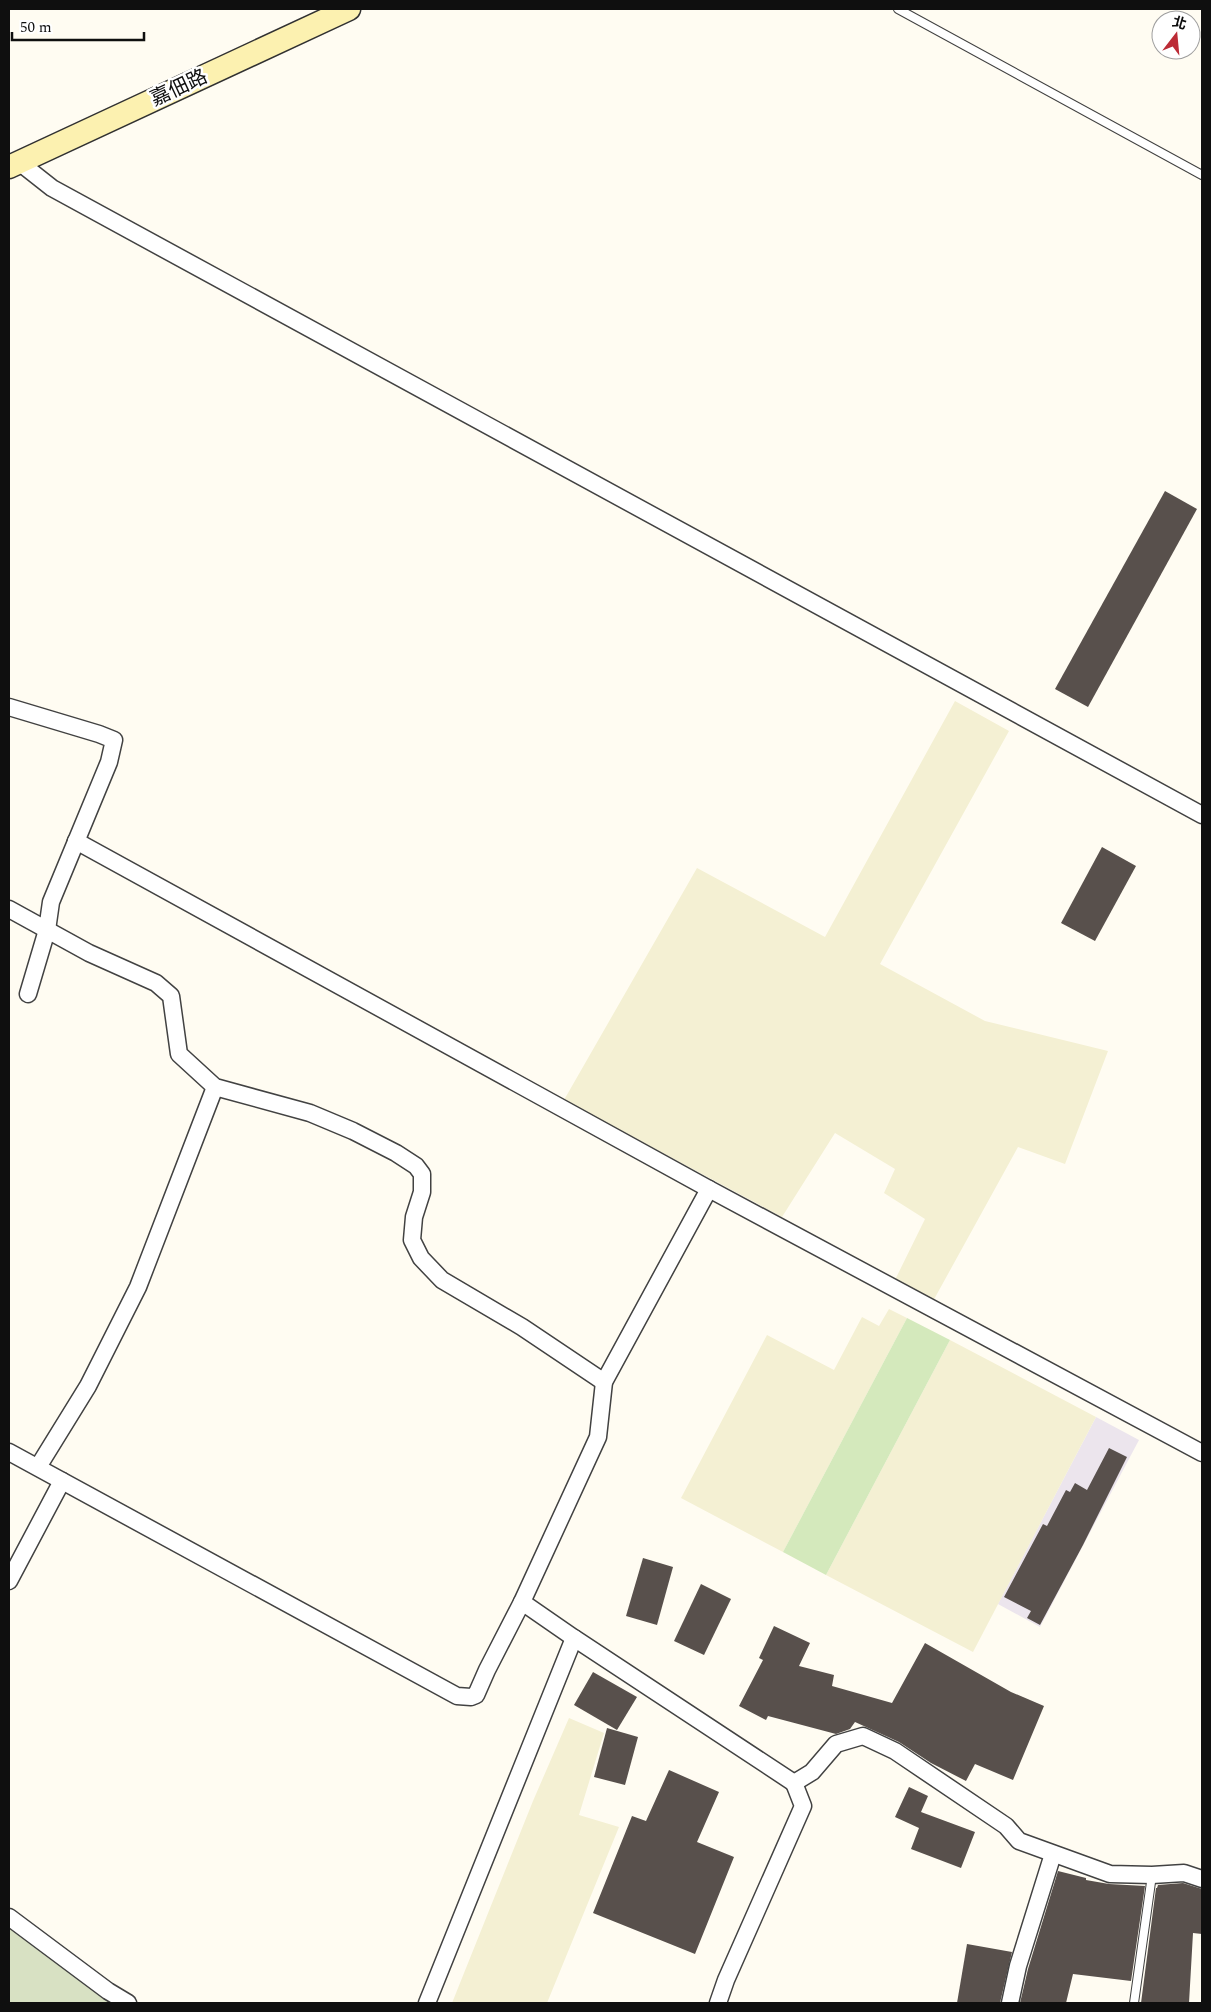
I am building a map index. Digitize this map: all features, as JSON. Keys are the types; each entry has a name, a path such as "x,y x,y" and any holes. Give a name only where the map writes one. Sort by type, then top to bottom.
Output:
{"street":[{"name":"嘉佃路","path":"14,165 349,9"},
{"path":"14,165 52,188 1202,815"},
{"path":"9,707 114,740 109,762 51,902 47,930 28,994"},
{"path":"76,841 709,1189 1202,1453"},
{"path":"9,909 88,953 156,983 171,996 179,1054 214,1087 310,1113 353,1131 396,1153 416,1166 422,1174 422,1192 414,1217 412,1240 421,1258 442,1280 522,1327 604,1382"},
{"path":"38,1468 88,1386 138,1287 214,1087"},
{"path":"9,1452 456,1696 471,1697 476,1695 486,1670 522,1602 598,1437 604,1382 709,1189"},
{"path":"9,1581 62,1480"},
{"path":"522,1602 794,1782 803,1806 726,1980 718,2003"},
{"path":"426,2003 574,1638"},
{"path":"794,1782 812,1772 836,1744 863,1736 903,1756 1006,1826 1019,1841 1110,1874 1184,1873 1202,1879"},
{"path":"1010,2003 1018,1966 1054,1854"},
{"path":"9,1917 108,1991 128,2003"}],"lane":[{"path":"898,9 1202,175"},
{"path":"1134,2003 1152,1874"}],"shaded area":[{"path":"955,701 1009,731 880,964 985,1021 1108,1051 1065,1164 1018,1147 932,1303 893,1284 925,1219 884,1193 895,1169 835,1133 782,1217 564,1100 697,868 825,937"},
{"path":"889,1309 907,1318 783,1552 681,1498 767,1335 834,1370 862,1317 879,1326"},
{"path":"950,1340 1096,1417 973,1652 826,1575"},
{"path":"1096,1417 1139,1440 1040,1627 998,1604"},
{"path":"569,1718 604,1733 579,1815 619,1827 547,2003 452,2003 533,1801"}],"green space":[{"path":"907,1318 950,1340 826,1575 783,1552"},
{"path":"9,1909 127,1998 136,2003 9,2003"}],"building":[{"path":"1165,491 1197,509 1088,707 1055,689"},
{"path":"1102,847 1136,866 1095,941 1061,923"},
{"path":"1109,1448 1127,1457 1040,1625 1027,1618 1031,1611 1004,1597 1043,1524 1047,1526 1066,1490 1070,1492 1075,1483 1087,1490"},
{"path":"643,1558 673,1567 657,1625 626,1616"},
{"path":"701,1584 731,1599 704,1655 674,1641"},
{"path":"774,1626 810,1643 799,1666 834,1675 832,1686 892,1703 925,1643 1011,1692 1044,1706 1013,1780 975,1764 966,1781 931,1763 899,1742 855,1722 850,1729 836,1734 768,1716 766,1720 739,1706 763,1660 759,1658"},
{"path":"593,1672 637,1697 617,1730 574,1705"},
{"path":"607,1728 638,1737 625,1785 594,1777"},
{"path":"669,1770 719,1792 697,1842 734,1857 695,1954 593,1913 632,1816 646,1821"},
{"path":"909,1787 928,1796 921,1812 975,1832 961,1868 911,1849 919,1828 895,1817"},
{"path":"1058,1871 1086,1878 1086,1880 1109,1884 1145,1886 1131,1981 1073,1974 1066,2003 1020,2003 1028,1969"},
{"path":"1183,1883 1202,1889 1202,1934 1193,1933 1189,2003 1141,2003 1156,1888 1158,1885"},
{"path":"967,1944 1012,1952 1000,2003 957,2003"}]}
